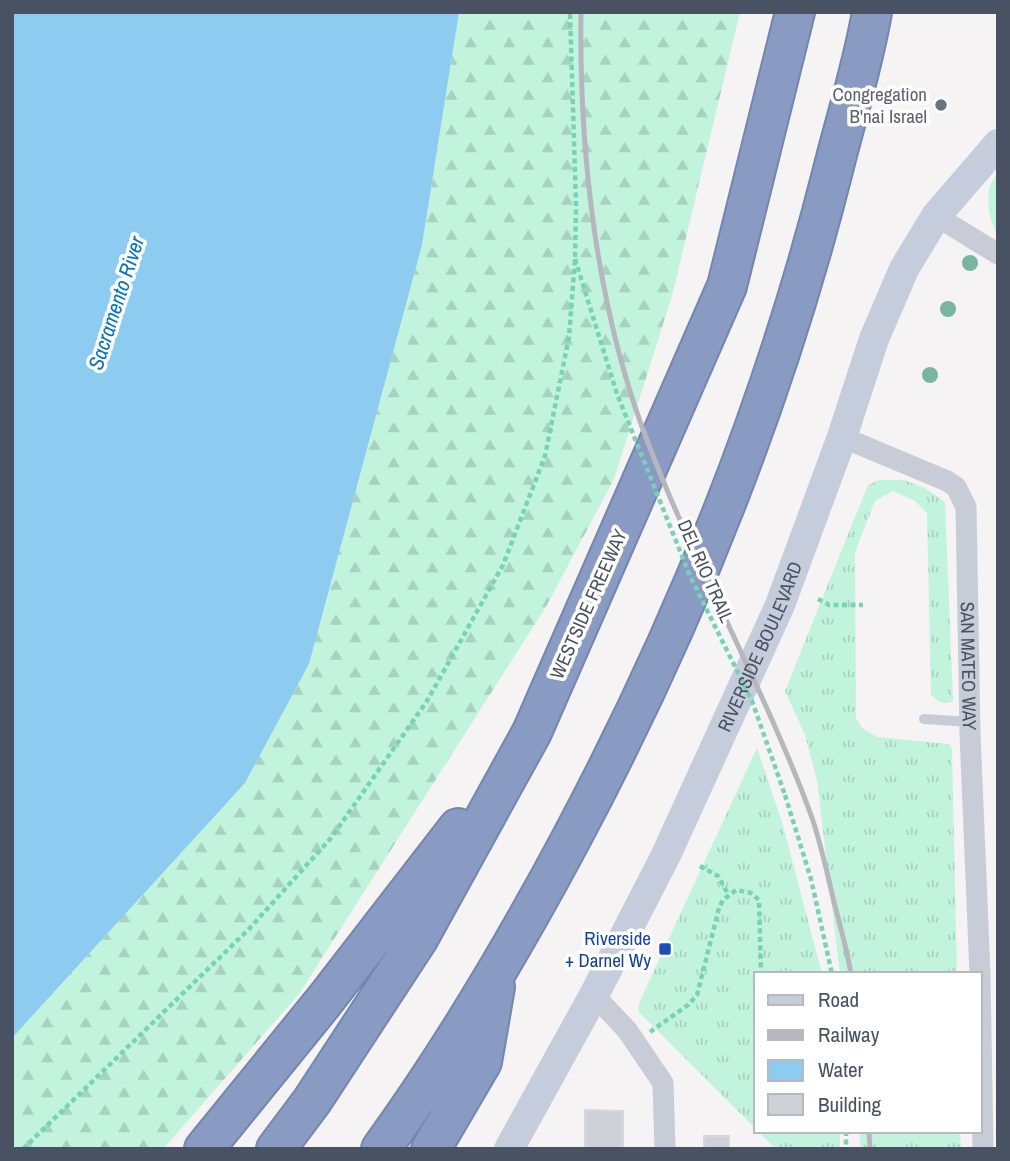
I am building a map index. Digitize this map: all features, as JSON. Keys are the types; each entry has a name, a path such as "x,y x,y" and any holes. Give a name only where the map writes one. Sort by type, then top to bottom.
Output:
{"highway":[{"name":"WESTSIDE FREEWAY","path":"276,1149 312,1101 418,939 532,732 727,286 795,12"},
{"path":"381,1149 520,934 620,746 704,559 758,419 813,250 872,12"},
{"path":"204,1149 325,1000 532,732"},
{"path":"431,1149 482,1062 498,968"}],"main road":[{"name":"RIVERSIDE BOULEVARD","path":"509,1149 594,995 666,855 780,604 842,437 874,339 904,269 936,216 998,144"}],"street":[{"path":"936,216 998,254"},
{"name":"SAN MATEO WAY","path":"842,437 947,481 956,487 967,506 970,722 980,972"},
{"path":"594,995 635,1042 663,1083 665,1149"},
{"name":"SAN MATEO WAY","path":"982,1074 983,1149"}],"lane":[{"path":"924,719 970,722"}],"path":[{"path":"23,1149 267,909 331,838 427,701 503,565 545,456 569,337 575,259 570,12"},
{"name":"DEL RIO TRAIL","path":"575,259 622,406 690,576 752,701 811,879 832,972"},
{"path":"818,599 829,605 863,605"},
{"path":"699,866 718,876 729,894"},
{"path":"635,1042 688,1005 697,995 719,908 723,900 736,890 744,890 759,900 761,972"}],"green space":[{"path":"459,12 740,12 672,296 614,479 547,605 299,994 163,1149 12,1149 12,1038 245,783 309,664 422,245"},
{"path":"998,174 998,235 988,204 988,195"},
{"path":"879,480 904,480 925,488 945,502 953,701 944,703 931,695 927,513 915,501 893,491 875,501 855,552 856,718 862,728 877,737 949,744 952,749 957,972 840,972 817,780 805,735 785,691 868,485"},
{"path":"757,748 782,822 821,972 754,972 754,1127 638,1011 640,1001"},
{"path":"760,1133 840,1133 840,1149 776,1149"},
{"path":"859,1133 960,1133 961,1149 861,1149"}],"water":[{"name":"Sacramento River","path":"12,12 459,12 422,245 309,664 245,783 12,1038"}],"building":[{"path":"585,1110 623,1111 623,1149 585,1149"},
{"path":"704,1136 729,1136 729,1149 704,1149"}],"railway":[{"path":"581,12 583,122 588,178 604,289 617,344 650,448 773,722 811,815 824,858 851,972"},
{"path":"869,1133 870,1149"}],"place":[{"name":"Congregation B'nai Israel","path":"941,105"},
{"name":"Riverside + Darnel Wy","path":"665,949"}]}
